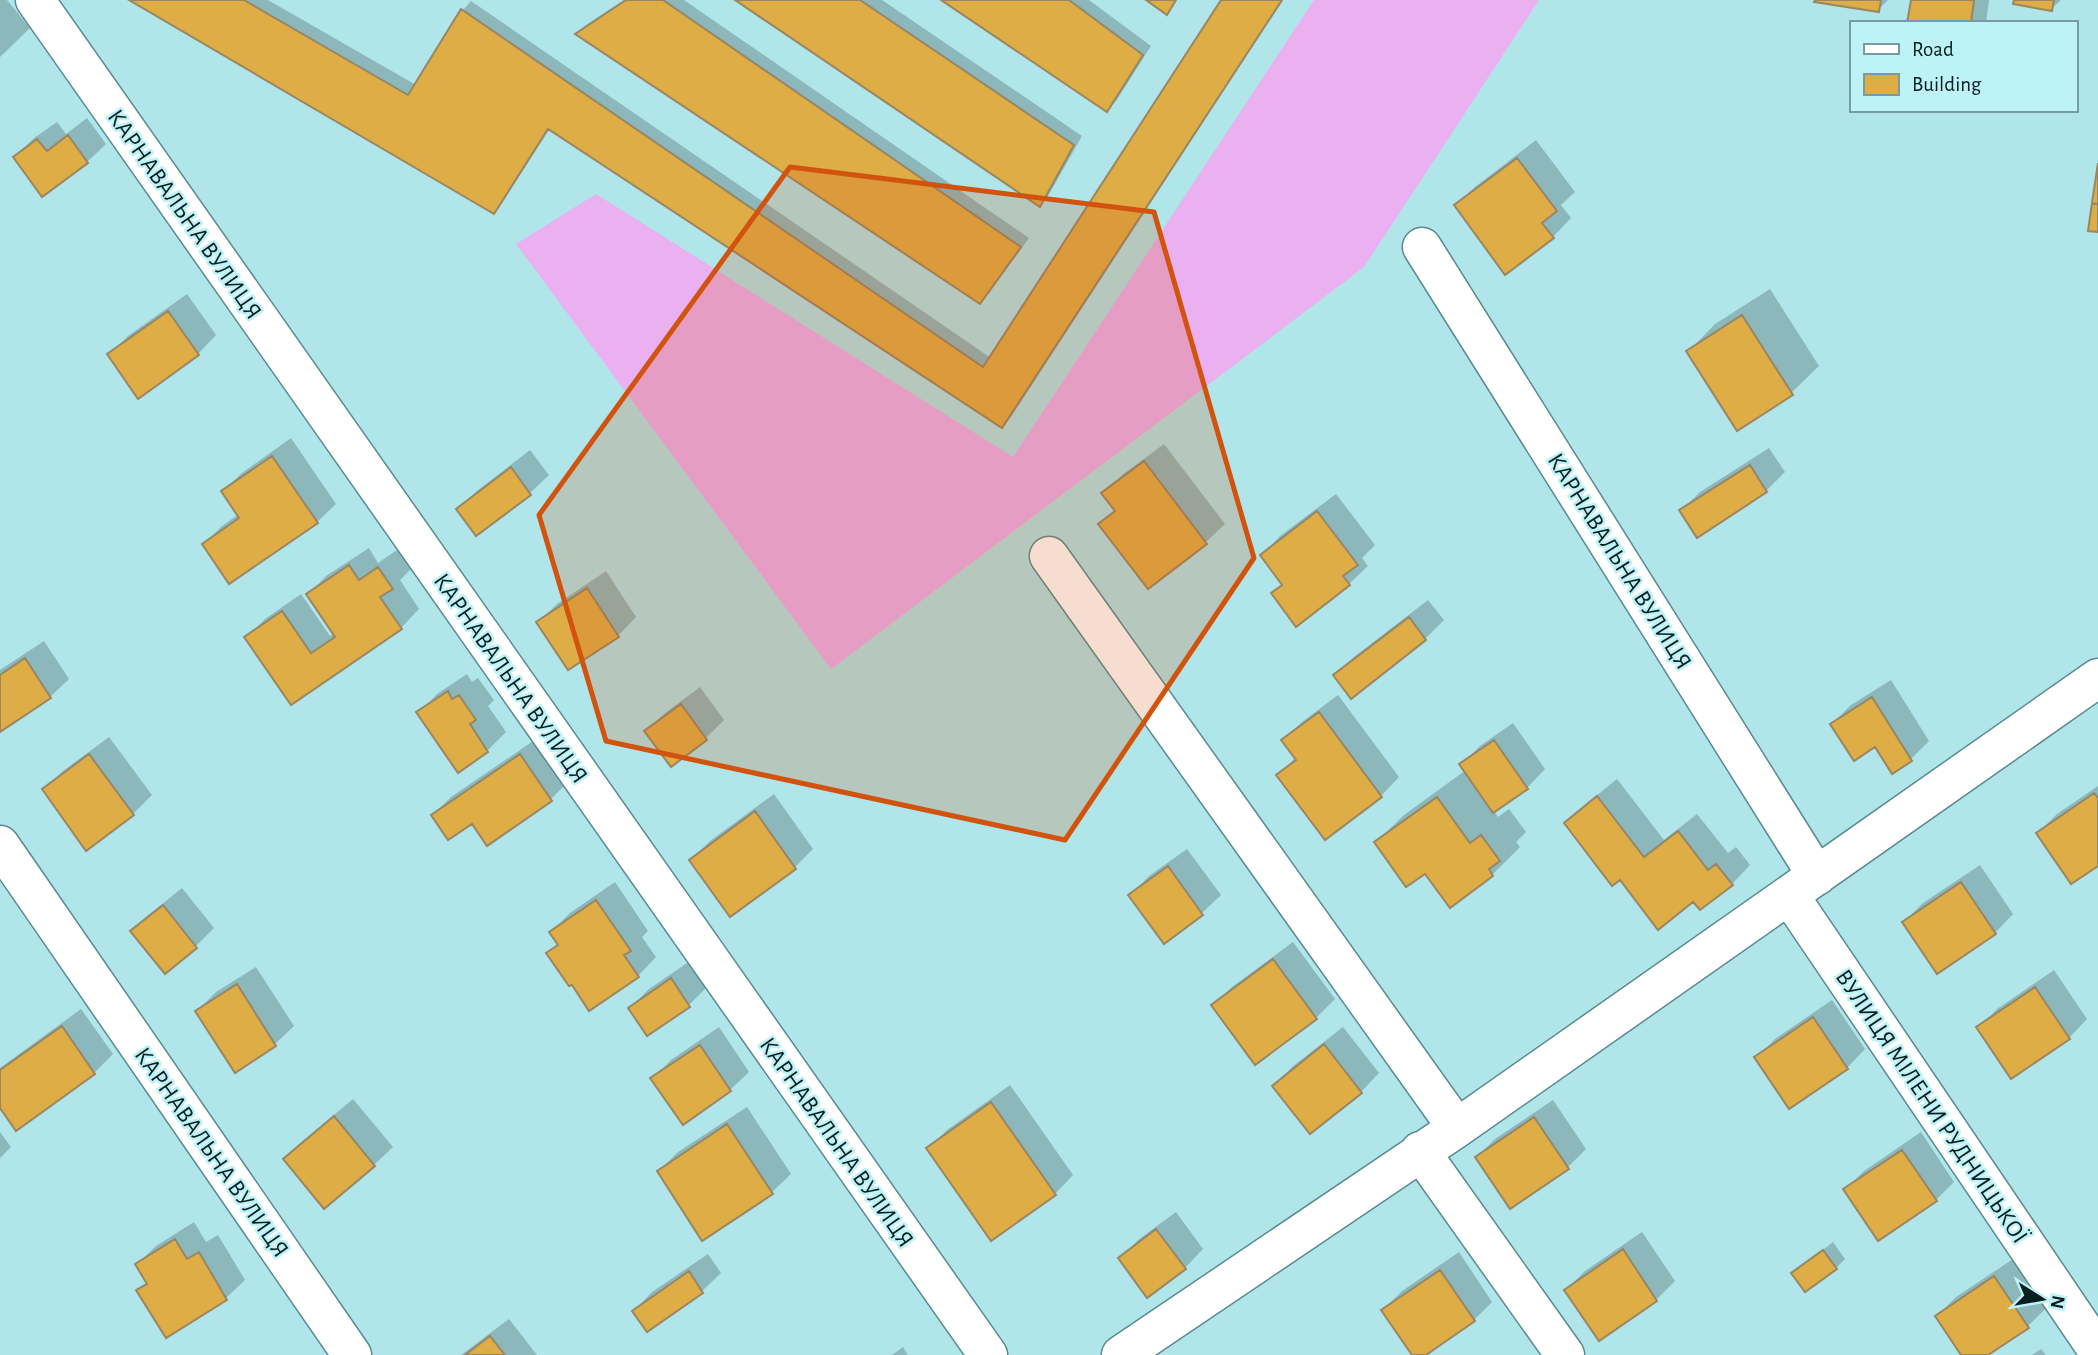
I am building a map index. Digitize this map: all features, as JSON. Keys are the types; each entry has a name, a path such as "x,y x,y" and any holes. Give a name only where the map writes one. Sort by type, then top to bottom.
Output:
{"street":[{"name":"КАРНАВАЛЬНА ВУЛИЦЯ","path":"35,0 988,1355"},
{"name":"КАРНАВАЛЬНА ВУЛИЦЯ","path":"1422,247 1803,886"},
{"path":"1049,556 1457,1128"},
{"path":"1121,1355 1457,1128 2098,678"},
{"name":"КАРНАВАЛЬНА ВУЛИЦЯ","path":"0,845 352,1355"},
{"name":"ВУЛИЦЯ МІЛЕНИ РУДНИЦЬКОЇ","path":"1803,886 2098,1351"},
{"path":"1420,1152 1565,1355"}],"highlighted area":[{"path":"790,167 1154,212 1254,558 1065,840 606,741 539,515"}],"shaded area":[{"path":"1314,0 1539,0 1364,267 831,669 516,244 596,194 1013,457"}],"building":[{"path":"129,0 244,0 408,95 461,9 983,367 1221,0 1282,0 1002,428 548,129 494,214"},
{"path":"626,0 663,0 1021,247 980,304 575,34"},
{"path":"735,0 860,0 1074,145 1040,207"},
{"path":"941,0 1069,0 1143,55 1107,112"},
{"path":"1146,0 1176,0 1167,15"},
{"path":"1881,0 1879,12 1814,2"},
{"path":"1911,0 1974,0 1971,21 1907,21"},
{"path":"2014,0 2054,0 2052,11 2013,4"},
{"path":"68,135 88,163 42,197 13,157 37,139 47,151"},
{"path":"1517,158 1557,211 1542,223 1554,238 1505,275 1454,205"},
{"path":"2098,163 2098,204 2092,203"},
{"path":"2092,203 2098,204 2098,232 2088,231"},
{"path":"168,311 199,355 138,399 107,354"},
{"path":"1742,315 1793,395 1737,431 1686,351"},
{"path":"272,456 318,523 229,584 202,544 239,518 221,491"},
{"path":"1144,461 1207,544 1148,589 1098,524 1115,511 1101,493"},
{"path":"1750,465 1767,492 1697,538 1679,510"},
{"path":"511,467 531,495 476,536 456,509"},
{"path":"1317,511 1358,565 1343,576 1350,585 1296,627 1271,593 1282,585 1260,555"},
{"path":"349,565 359,580 378,567 393,589 380,597 402,629 291,705 244,637 282,611 311,653 335,637 306,594"},
{"path":"587,588 619,637 568,670 536,622"},
{"path":"1409,617 1426,640 1351,699 1333,675"},
{"path":"25,658 51,698 0,732 0,675"},
{"path":"448,691 452,699 459,695 476,720 470,724 488,752 458,773 416,712"},
{"path":"1872,697 1912,761 1892,774 1875,747 1854,761 1830,724"},
{"path":"681,704 707,740 671,767 644,731"},
{"path":"1319,712 1382,797 1325,840 1276,775 1296,760 1281,740"},
{"path":"1494,740 1528,789 1493,813 1459,764"},
{"path":"89,754 134,815 86,851 42,789"},
{"path":"520,754 552,801 487,846 472,824 448,840 431,815"},
{"path":"2094,793 2098,798 2098,866 2071,884 2036,833"},
{"path":"1597,796 1644,857 1678,831 1708,870 1716,864 1733,885 1700,910 1693,902 1658,930 1620,880 1612,886 1564,823"},
{"path":"1437,797 1470,843 1481,835 1500,861 1489,869 1493,876 1450,908 1425,874 1406,887 1374,842"},
{"path":"755,811 796,869 730,917 689,860"},
{"path":"1168,866 1203,915 1164,944 1128,895"},
{"path":"1961,882 1996,934 1937,974 1902,922"},
{"path":"596,900 631,951 624,955 639,977 589,1011 546,953 558,945 549,932"},
{"path":"163,905 197,948 165,974 130,931"},
{"path":"1273,959 1317,1019 1255,1065 1211,1005"},
{"path":"671,978 690,1007 647,1036 628,1008"},
{"path":"237,984 276,1046 235,1073 195,1011"},
{"path":"2035,987 2070,1039 2011,1079 1976,1027"},
{"path":"1813,1017 1848,1069 1789,1109 1754,1057"},
{"path":"62,1026 95,1074 16,1131 0,1108 0,1070"},
{"path":"1324,1044 1362,1093 1310,1134 1272,1086"},
{"path":"700,1045 731,1091 683,1125 650,1078"},
{"path":"991,1102 1056,1195 991,1241 926,1148"},
{"path":"334,1116 375,1166 324,1209 283,1159"},
{"path":"1534,1117 1569,1169 1510,1209 1475,1157"},
{"path":"727,1124 773,1194 702,1241 657,1171"},
{"path":"1902,1150 1937,1201 1878,1241 1843,1189"},
{"path":"1156,1229 1186,1269 1147,1298 1118,1258"},
{"path":"175,1239 187,1259 199,1252 227,1300 166,1338 136,1290 147,1284 135,1264"},
{"path":"1623,1249 1657,1301 1599,1341 1564,1290"},
{"path":"1823,1250 1837,1269 1805,1292 1791,1273"},
{"path":"1440,1270 1475,1321 1426,1355 1412,1355 1381,1310"},
{"path":"689,1271 703,1293 647,1332 632,1311"},
{"path":"1994,1276 2029,1328 1988,1355 1961,1355 1935,1316"},
{"path":"490,1336 505,1355 465,1355"}]}
